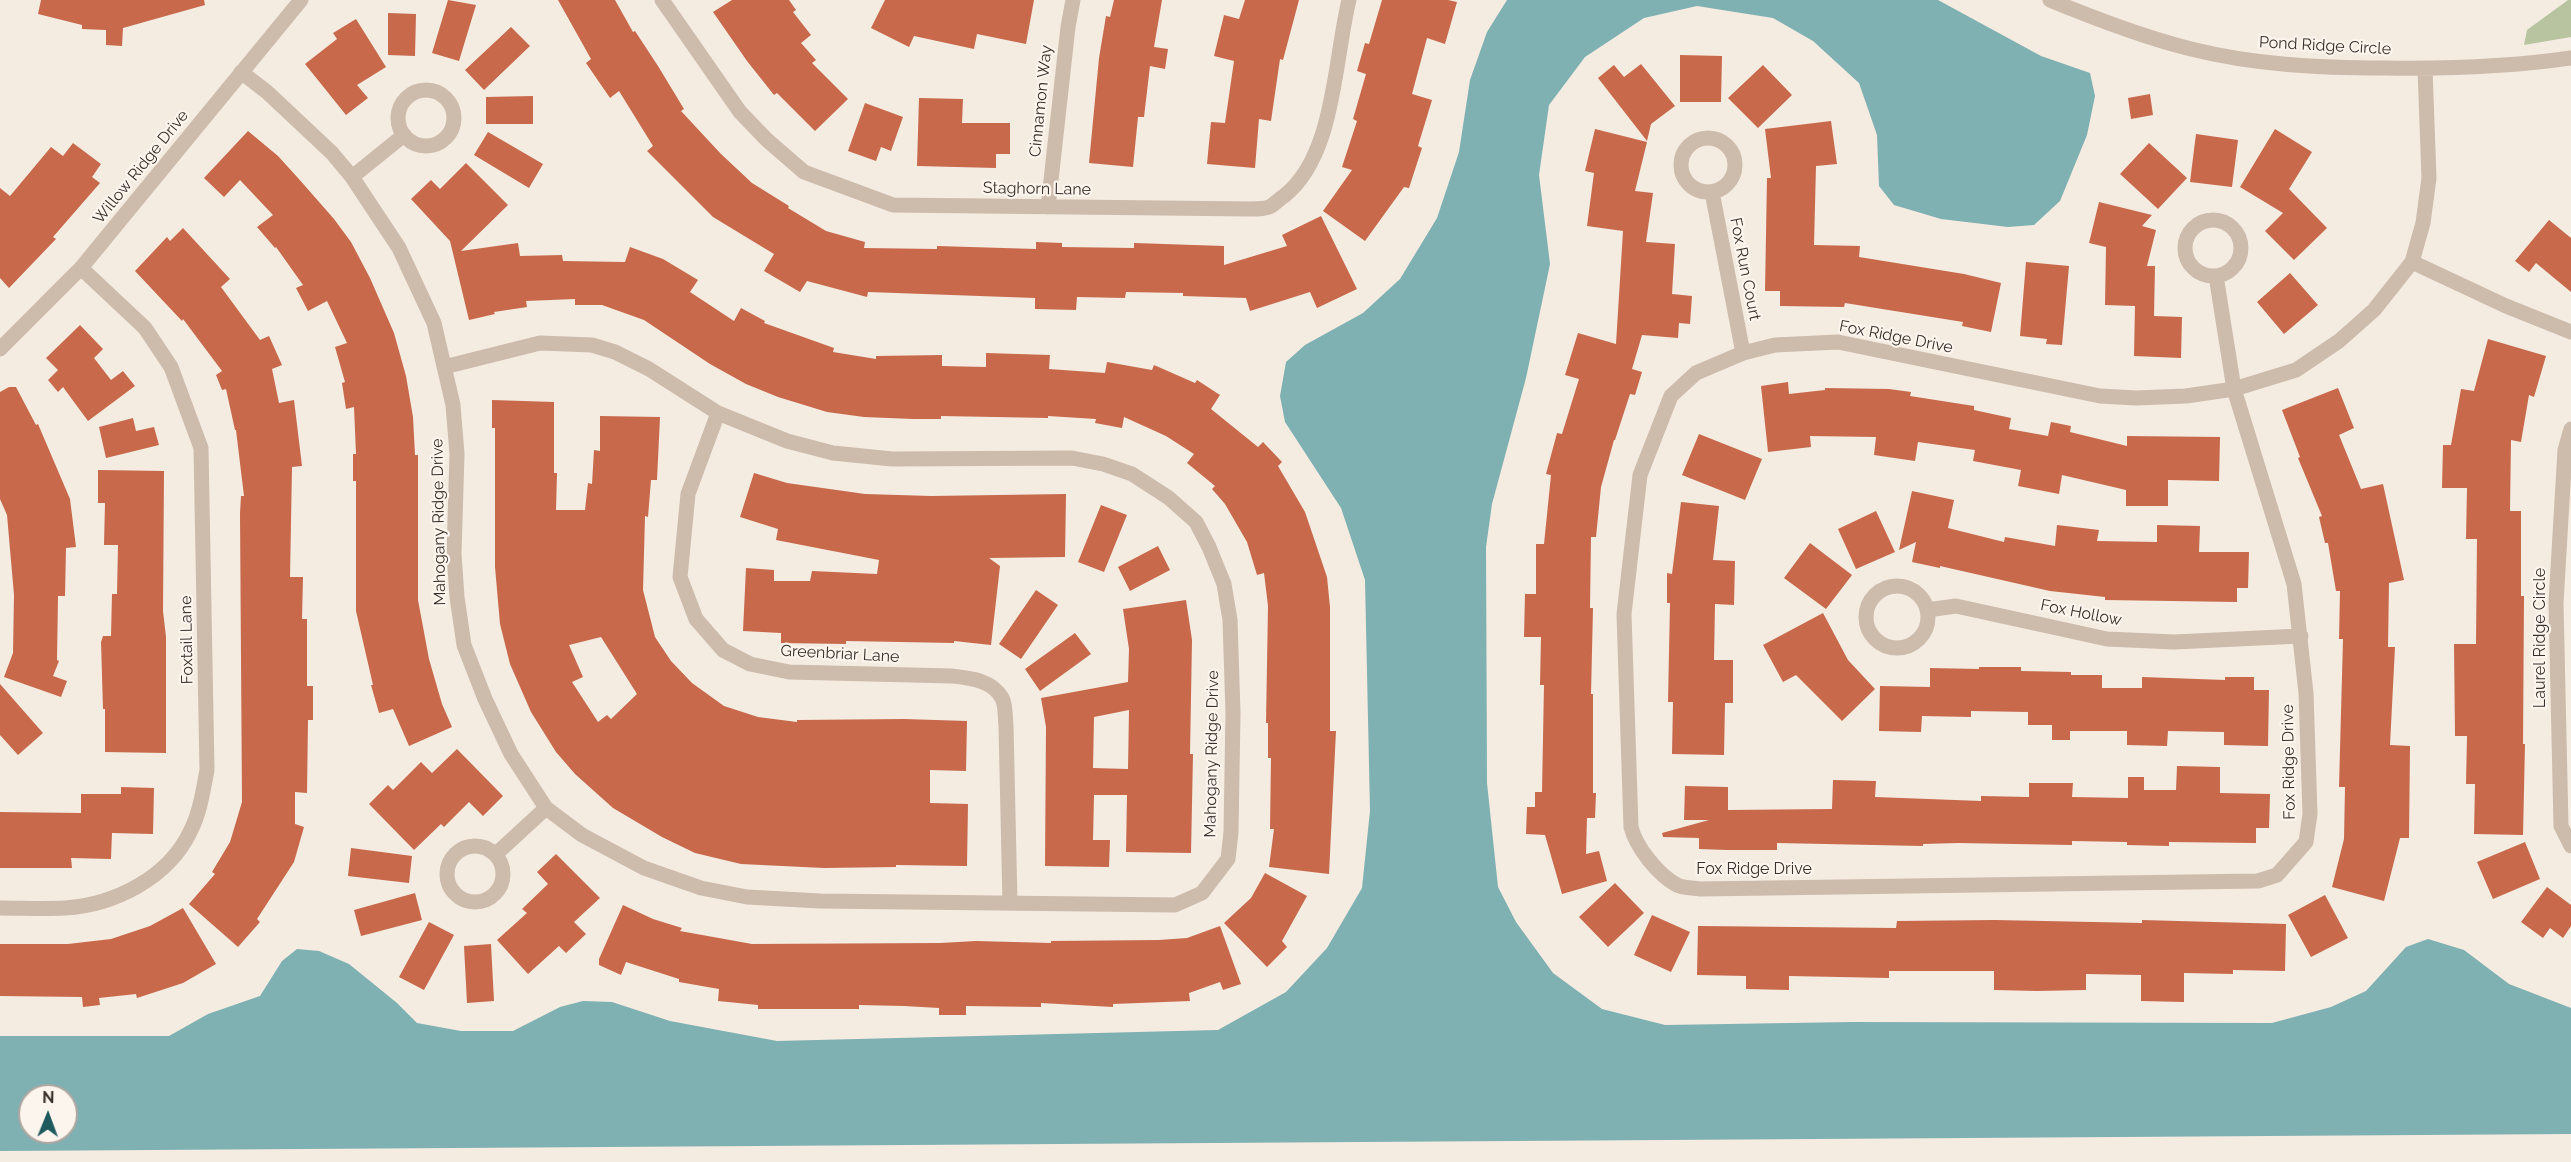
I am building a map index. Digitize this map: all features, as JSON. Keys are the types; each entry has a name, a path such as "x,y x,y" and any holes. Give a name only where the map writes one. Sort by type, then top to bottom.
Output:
{"street":[{"name":"Willow Ridge Drive","path":"0,350 81,268 302,0"},
{"name":"Staghorn Lane","path":"662,0 740,112 767,140 804,172 893,205 1251,209 1269,207 1295,187 1311,166 1326,127 1349,0"},
{"name":"Cinnamon Way","path":"1048,207 1065,48 1073,0"},
{"name":"Pond Ridge Circle","path":"2050,0 2103,22 2192,49 2261,62 2328,68 2424,69 2522,65 2571,58"},
{"name":"Fox Ridge Drive","path":"2235,389 2294,584 2301,636 2310,814 2306,842 2277,875 2258,881 2222,882 1700,889 1678,885 1646,857 1635,842 1631,827 1624,614 1640,475 1671,396 1696,373 1743,353 1775,345 1838,342 2100,396 2136,398 2176,396 2235,389 2296,370 2339,341 2374,310 2412,262 2423,223 2429,178 2424,69"},
{"name":"Mahogany Ridge Drive","path":"241,72 267,92 308,130 332,153 352,177 399,248 434,323 444,367 453,405 457,454 454,554 464,645 485,699 511,754 546,808 582,835 644,868 701,888 747,897 820,901 1175,905 1202,893 1228,859 1231,832 1233,713 1230,620 1224,584 1196,522 1169,498 1132,474 1103,464 1072,458 892,459 833,453 787,441 718,413 649,369 615,352 592,345 540,344 444,367"},
{"path":"352,177 404,135"},
{"name":"Fox Run Court","path":"1712,192 1743,353"},
{"path":"2412,262 2506,306 2571,332"},
{"name":"Foxtail Lane","path":"0,908 67,908 113,899 149,880 174,855 190,833 202,798 207,770 201,448 171,367 145,328 81,268"},
{"path":"2217,276 2235,389"},
{"name":"Greenbriar Lane","path":"718,413 688,494 687,503 680,577 696,619 723,650 750,664 789,672 974,678 991,686 1003,699 1006,726 1010,903"},
{"name":"Laurel Ridge Circle","path":"2571,429 2565,450 2556,603 2561,826 2571,846"},
{"path":"1889,587 1908,588 1923,601 1927,610 1926,628 1921,637 1905,647 1886,646 1877,641 1867,625 1866,616 1873,598 1889,587"},
{"name":"Fox Hollow","path":"1927,610 1956,606 2106,639 2174,642 2301,636"},
{"path":"496,854 546,808"}],"green space":[{"path":"2571,0 2571,37 2524,45 2527,30"}],"water":[{"path":"1507,0 1938,0 2041,56 2090,73 2095,96 2087,135 2060,201 2034,225 2008,227 1941,219 1894,205 1879,186 1877,135 1859,83 1813,41 1773,18 1697,6 1644,18 1585,57 1549,105 1539,175 1550,264 1526,378 1492,504 1486,547 1487,783 1498,887 1516,922 1553,973 1602,1009 1665,1025 1852,1022 2272,1023 2331,1007 2366,991 2406,947 2428,939 2464,950 2509,984 2571,1008 2571,1134 0,1151 0,1036 169,1036 208,1014 260,996 282,961 297,949 319,951 349,964 397,1003 417,1023 461,1031 513,1031 560,1007 583,1001 612,1002 670,1021 777,1041 1218,1030 1286,992 1327,948 1362,888 1370,811 1365,580 1341,508 1285,422 1280,396 1286,362 1305,345 1363,313 1400,279 1437,218 1459,152 1470,80 1487,32"}],"building":[{"path":"41,0 204,0 205,5 123,28 122,46 106,45 106,30 82,29 82,25 38,14"},
{"path":"448,0 476,5 459,61 432,53"},
{"path":"558,0 615,0 633,32 635,31 684,109 681,111 721,154 752,183 789,206 788,208 826,231 865,242 864,248 937,249 937,246 1036,249 1036,242 1062,243 1062,247 1134,248 1134,243 1224,246 1224,265 1287,246 1282,235 1321,216 1357,289 1317,308 1310,292 1250,311 1246,298 1183,296 1183,293 1126,292 1125,298 1077,297 1076,310 1035,309 1035,298 868,292 867,297 807,281 800,292 764,271 774,254 713,217 647,151 653,146 619,91 610,98 586,63 591,59"},
{"path":"732,0 789,0 796,10 793,12 811,35 801,43 816,60 812,63 848,99 815,131 777,93 774,95 713,12"},
{"path":"885,0 1034,0 1026,44 977,34 974,49 914,36 909,47 871,28"},
{"path":"1114,0 1162,0 1154,47 1168,49 1165,69 1150,66 1144,117 1138,117 1133,167 1089,163 1099,58 1106,16 1110,17"},
{"path":"1245,0 1299,0 1283,60 1280,59 1271,121 1259,119 1255,168 1207,164 1211,122 1225,123 1234,61 1214,56 1224,15 1239,19"},
{"path":"1382,0 1457,2 1445,44 1427,38 1412,94 1432,100 1418,146 1422,148 1409,188 1404,187 1365,241 1323,211 1352,170 1342,167 1357,121 1353,119 1366,74 1357,71 1365,43 1369,44"},
{"path":"388,13 416,14 415,56 388,55"},
{"path":"356,19 386,67 357,85 368,98 346,115 305,64 337,39 333,33"},
{"path":"511,27 530,46 484,90 465,70"},
{"path":"1680,55 1722,56 1721,102 1680,102"},
{"path":"1641,64 1675,106 1651,124 1647,141 1598,78 1614,65 1624,77"},
{"path":"1763,65 1792,95 1758,128 1728,98"},
{"path":"2150,94 2153,115 2131,119 2128,98"},
{"path":"533,96 533,124 486,124 486,97"},
{"path":"919,98 963,99 962,123 1010,123 1010,154 996,154 996,168 917,166"},
{"path":"865,103 903,117 891,151 881,147 876,161 848,151"},
{"path":"1831,121 1837,164 1816,166 1814,245 1860,246 1859,257 1964,274 2001,283 1991,332 1962,326 1963,322 1845,303 1844,307 1780,306 1780,291 1765,291 1767,178 1771,178 1765,129"},
{"path":"1595,129 1647,142 1635,191 1653,193 1646,242 1675,244 1672,294 1692,296 1690,324 1679,323 1678,338 1642,335 1632,369 1642,372 1635,395 1630,394 1601,487 1596,537 1591,537 1590,608 1593,608 1591,694 1593,694 1593,793 1596,793 1595,818 1587,818 1586,854 1599,851 1607,881 1562,894 1545,835 1526,834 1527,807 1535,807 1535,792 1542,792 1544,685 1540,685 1541,637 1524,637 1525,594 1536,594 1536,544 1544,544 1551,475 1546,474 1557,433 1562,434 1579,379 1565,375 1578,333 1616,344 1623,231 1587,226 1594,173 1585,171"},
{"path":"2275,129 2312,152 2289,189 2327,228 2294,260 2265,231 2283,213 2240,187"},
{"path":"248,131 278,156 334,219 351,242 394,333 406,376 413,417 415,455 418,455 418,600 429,659 442,704 452,727 409,746 393,709 379,713 356,611 354,407 346,409 342,383 345,382 335,347 347,343 327,301 308,311 296,288 303,285 276,247 257,227 273,215 240,180 224,197 204,178"},
{"path":"488,132 543,164 529,188 474,155"},
{"path":"2196,134 2238,140 2232,187 2190,182"},
{"path":"73,143 101,164 92,177 100,183 53,237 56,239 9,288 0,278 0,188 10,196 51,147 63,156"},
{"path":"2149,143 2187,178 2158,209 2120,174"},
{"path":"466,163 508,205 461,251 518,243 520,256 562,255 563,261 625,262 630,247 663,259 698,280 690,292 734,321 741,308 765,321 764,323 834,348 833,352 876,359 876,356 942,355 942,366 986,367 986,353 1050,355 1049,369 1105,373 1107,362 1152,370 1154,365 1195,383 1197,380 1220,395 1211,409 1258,447 1263,442 1282,462 1278,466 1305,512 1327,577 1330,607 1330,731 1336,731 1329,874 1269,867 1274,829 1270,829 1271,758 1268,758 1268,723 1266,723 1268,606 1264,573 1257,575 1247,542 1225,504 1212,489 1215,486 1187,463 1194,454 1166,436 1124,417 1122,428 1095,423 1096,419 1048,416 1048,418 941,416 941,419 913,419 864,417 827,412 778,397 746,384 710,364 644,320 602,305 575,305 575,299 526,301 527,307 494,312 495,314 469,320 450,241 411,199 431,180 440,189"},
{"path":"2099,202 2152,215 2142,226 2156,230 2147,266 2155,266 2154,316 2182,317 2181,358 2134,356 2135,306 2105,305 2106,247 2089,243"},
{"path":"2549,220 2571,238 2571,292 2536,263 2529,272 2515,261"},
{"path":"183,228 230,279 221,287 260,340 269,336 282,365 272,369 279,403 294,400 302,466 292,467 290,577 303,577 302,619 307,619 307,686 313,686 313,720 308,720 307,793 295,792 295,824 304,827 294,862 257,919 260,922 238,947 189,904 215,874 212,872 230,842 242,802 240,513 241,496 244,496 236,430 226,389 222,390 216,375 222,371 183,319 182,321 135,271 167,237 170,241"},
{"path":"2026,262 2069,266 2062,345 2046,344 2047,339 2020,336"},
{"path":"2290,273 2318,305 2284,334 2257,302"},
{"path":"80,325 103,349 94,358 111,380 123,371 135,386 88,421 63,387 58,392 48,380 58,370 46,358"},
{"path":"2488,339 2546,356 2534,397 2529,395 2521,442 2511,440 2510,511 2521,511 2521,596 2524,596 2523,835 2474,834 2475,784 2466,784 2467,736 2455,736 2454,644 2476,644 2477,539 2466,539 2467,488 2442,488 2443,445 2451,445 2461,389 2474,391"},
{"path":"1788,382 1789,394 1825,390 1825,388 1889,389 1911,392 1910,396 1974,406 1974,410 2011,418 2009,429 2048,436 2051,422 2071,426 2070,432 2127,446 2127,436 2220,437 2219,481 2168,480 2168,506 2126,506 2126,490 2062,475 2059,494 2018,486 2021,470 1973,461 1975,450 1918,442 1915,461 1874,455 1876,437 1810,436 1811,447 1768,452 1761,386"},
{"path":"9,387 16,387 36,425 38,424 70,499 76,547 66,548 65,596 58,596 57,660 59,661 53,676 67,681 61,697 4,677 13,653 14,595 7,515 0,499 0,392"},
{"path":"2338,388 2354,428 2339,435 2361,489 2383,484 2404,580 2389,583 2388,647 2395,647 2390,745 2410,746 2409,838 2400,838 2384,901 2332,887 2344,839 2345,787 2339,787 2343,639 2339,639 2340,591 2336,591 2328,543 2325,543 2319,517 2322,516 2298,458 2300,457 2282,410"},
{"path":"492,400 554,402 556,510 585,510 588,483 592,484 594,450 600,451 600,416 660,417 657,480 651,480 648,517 645,516 643,590 655,637 671,661 692,683 724,706 758,717 797,722 797,720 904,719 967,721 966,771 930,770 930,803 968,804 967,866 896,865 896,867 824,868 741,864 695,853 662,837 613,808 575,774 556,752 531,712 510,664 500,624 495,567 495,428 492,428","holes":["601,637 637,694 611,719 607,715 598,722 572,682 583,677 569,645"]},
{"path":"133,418 136,431 154,427 159,445 106,458 99,427"},
{"path":"1699,434 1762,459 1745,500 1682,475"},
{"path":"98,470 164,471 163,611 166,637 166,753 105,752 101,642 103,636 111,636 112,594 117,594 118,545 104,545 105,503 98,503"},
{"path":"754,473 787,483 865,494 931,496 1066,494 1065,557 989,558 1000,566 991,645 954,641 954,643 846,641 846,644 781,643 781,633 743,631 746,568 774,570 774,581 810,581 812,571 877,574 879,560 776,540 778,529 740,517"},
{"path":"1912,491 1954,500 1948,528 2004,542 2005,537 2055,546 2057,525 2099,530 2097,541 2157,542 2157,525 2200,526 2199,552 2249,552 2248,588 2237,588 2237,602 2105,600 2105,597 2050,591 1940,566 1940,568 1912,562 1916,542 1899,550"},
{"path":"1681,502 1719,506 1713,560 1735,561 1734,605 1715,604 1714,660 1733,660 1733,703 1725,703 1724,755 1672,754 1673,702 1668,702 1670,603 1667,603 1667,573 1672,574"},
{"path":"1101,505 1127,515 1104,572 1078,562"},
{"path":"1876,511 1895,552 1856,569 1838,529"},
{"path":"1810,543 1852,575 1826,609 1784,578"},
{"path":"1158,546 1170,570 1130,591 1118,567"},
{"path":"1036,590 1058,605 1021,659 999,644"},
{"path":"1186,600 1192,640 1191,853 1126,852 1127,795 1094,795 1093,840 1110,840 1109,867 1045,866 1046,727 1041,698 1128,682 1129,649 1123,609","holes":["1129,710 1128,769 1093,768 1094,717"]},
{"path":"1823,613 1848,660 1875,689 1842,721 1796,675 1783,682 1763,645"},
{"path":"1075,633 1091,654 1040,691 1025,669"},
{"path":"1979,667 2021,667 2021,671 2102,675 2102,688 2142,688 2142,677 2225,680 2225,677 2254,677 2254,690 2269,690 2268,746 2224,745 2224,732 2168,731 2167,746 2127,745 2127,731 2070,731 2070,740 2052,740 2052,725 2028,725 2028,712 1971,711 1971,717 1922,716 1921,732 1879,731 1880,686 1930,687 1930,668 1979,669"},
{"path":"0,684 43,733 18,755 0,735"},
{"path":"457,749 503,796 483,816 469,802 444,827 441,824 414,850 369,804 388,785 393,790 421,762 432,773"},
{"path":"2177,766 2220,767 2220,793 2270,794 2269,828 2256,828 2256,843 2169,842 2169,846 2127,845 2127,842 2072,841 2072,845 1958,843 1923,844 1923,846 1777,843 1777,850 1699,849 1699,838 1663,837 1662,833 1709,820 1684,820 1685,786 1728,787 1728,810 1832,809 1833,780 1876,781 1875,797 1981,801 1981,796 2029,797 2029,783 2073,783 2072,797 2128,798 2128,777 2144,777 2144,790 2176,790"},
{"path":"121,787 154,788 153,834 112,833 111,859 71,858 72,868 0,868 0,812 81,813 81,794 121,794"},
{"path":"2525,842 2540,879 2493,899 2477,862"},
{"path":"351,848 412,856 409,883 348,876"},
{"path":"556,854 600,898 574,922 586,934 566,953 559,946 528,974 497,940 527,913 522,909 548,884 537,872"},
{"path":"1265,873 1307,896 1282,941 1287,947 1267,967 1224,923 1251,898"},
{"path":"1615,883 1644,913 1608,947 1579,917"},
{"path":"2547,887 2571,905 2571,926 2563,938 2550,928 2543,938 2521,922"},
{"path":"415,893 422,920 361,936 354,910"},
{"path":"2325,895 2348,938 2311,957 2288,915"},
{"path":"623,905 653,919 682,928 680,931 752,944 976,941 1051,943 1051,941 1159,940 1187,938 1220,926 1241,984 1223,990 1220,982 1189,993 1190,1001 1113,1004 1113,1007 1041,1003 1041,1007 966,1006 966,1015 939,1015 939,1008 904,1006 859,1005 859,1009 758,1009 758,1005 718,1001 719,989 679,982 679,979 626,962 621,975 599,965 599,959"},
{"path":"183,908 216,964 183,983 137,998 136,994 99,998 100,1005 83,1007 82,997 0,996 0,944 68,944 111,939 150,926"},
{"path":"1652,915 1690,932 1671,972 1634,955"},
{"path":"2142,920 2286,924 2285,971 2233,970 2233,974 2184,973 2184,1002 2141,1001 2141,975 2086,974 2086,990 2037,991 1994,990 1994,971 1889,971 1889,978 1789,976 1789,990 1746,989 1746,976 1697,975 1698,926 1896,928 1897,921 2142,923"},
{"path":"429,922 454,935 424,990 399,977"},
{"path":"491,944 494,1001 467,1003 464,946"}]}
